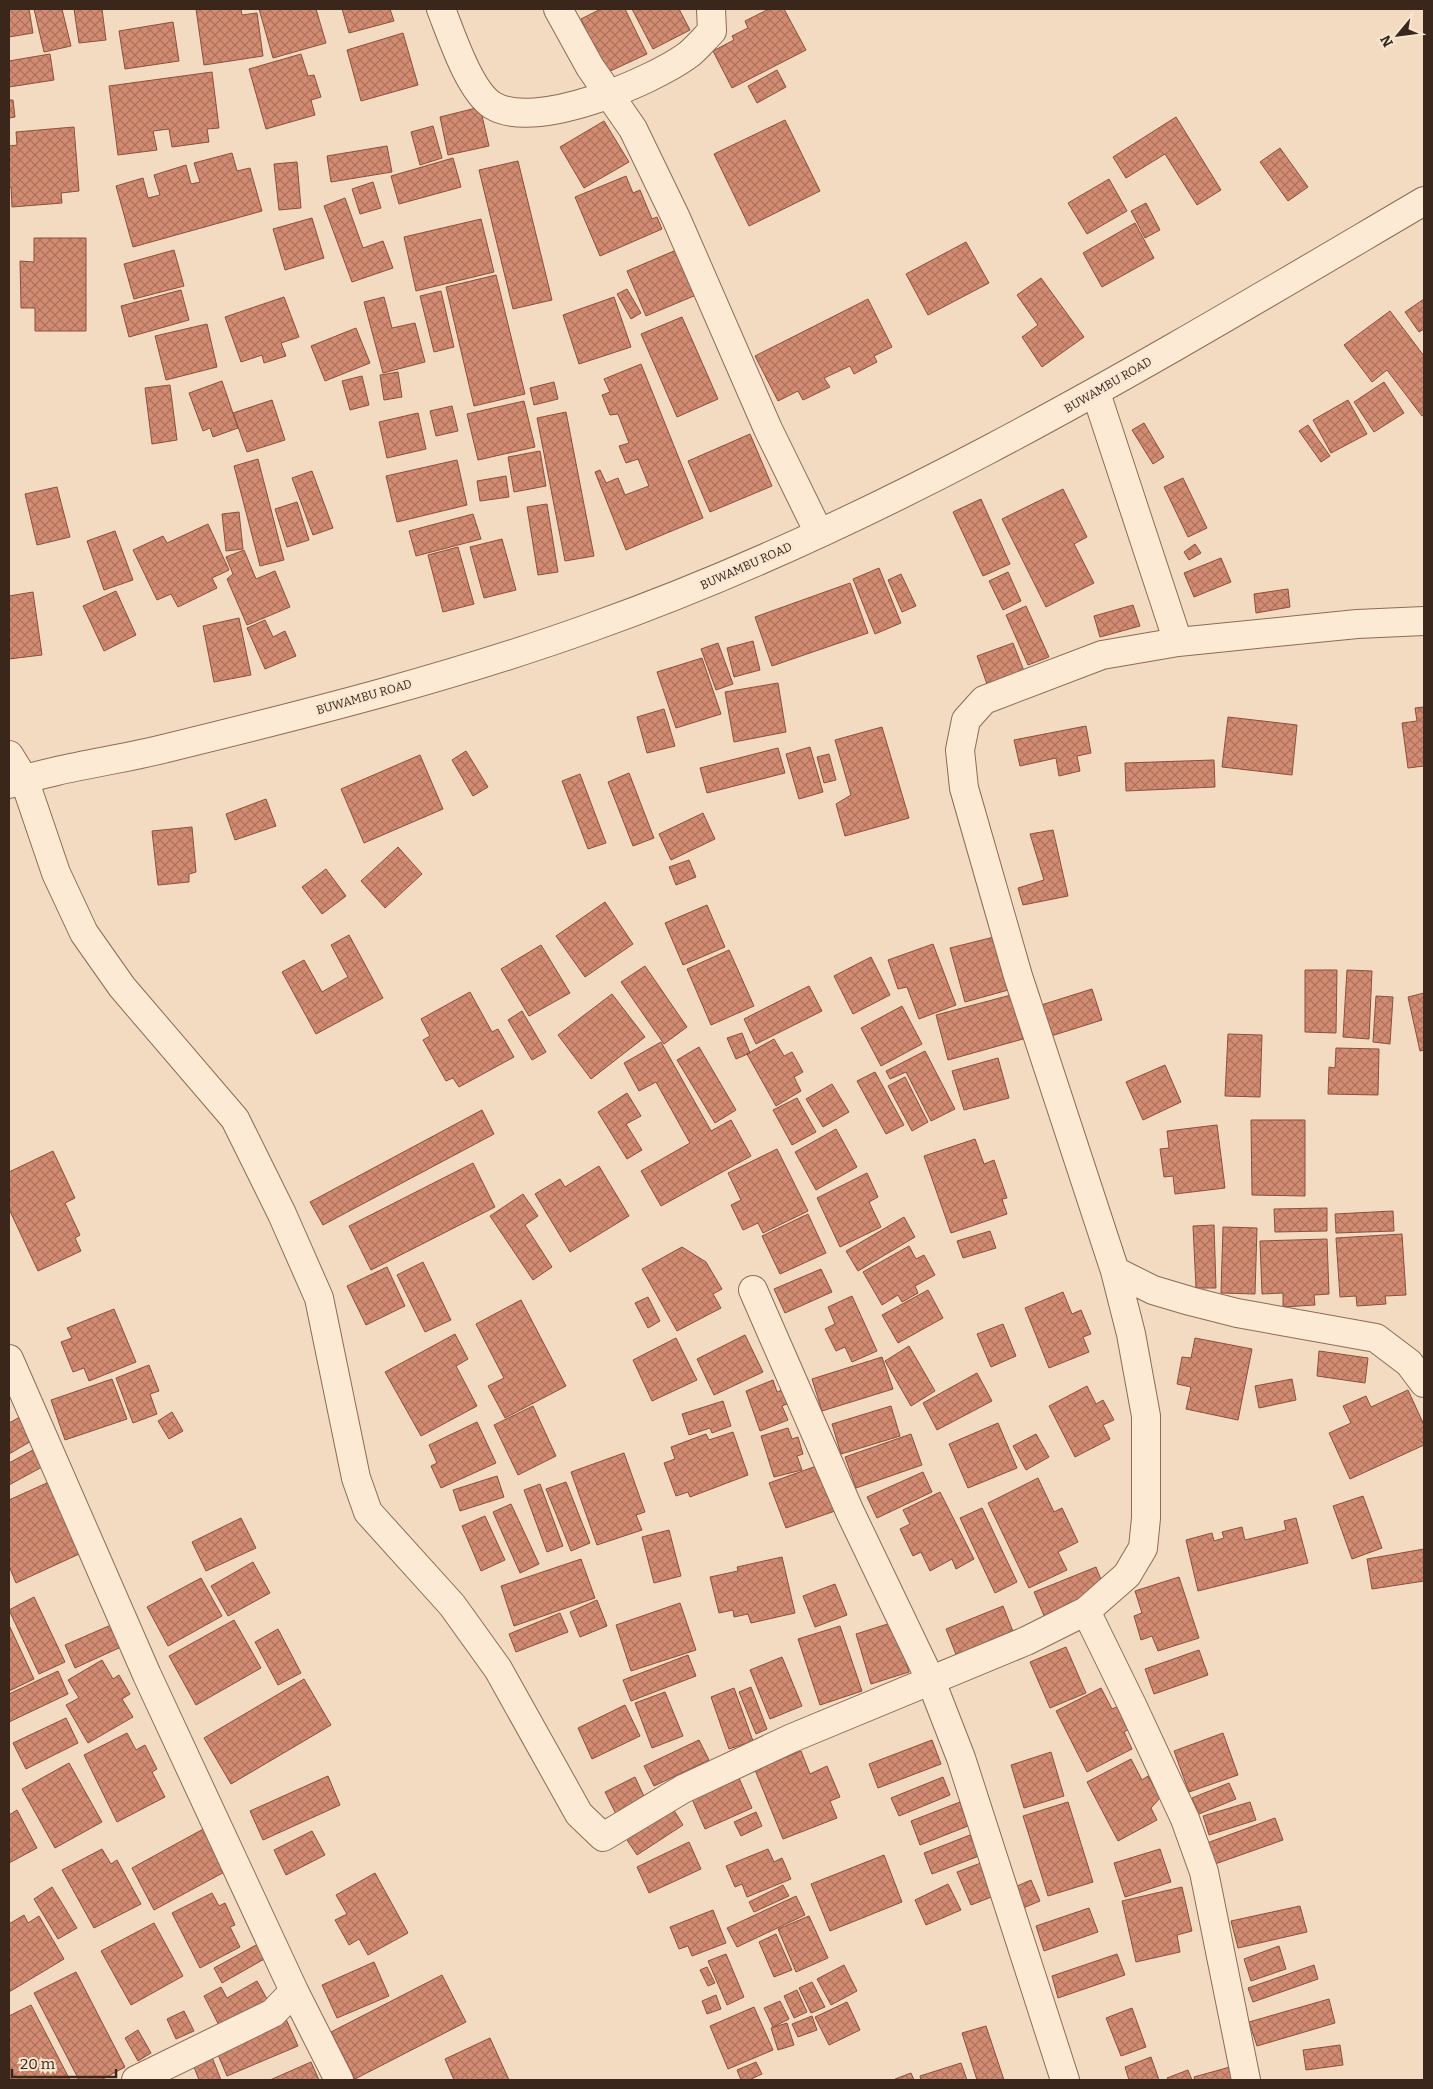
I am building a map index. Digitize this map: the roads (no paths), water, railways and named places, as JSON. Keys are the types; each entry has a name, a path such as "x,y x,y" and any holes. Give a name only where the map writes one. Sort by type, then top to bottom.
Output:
{"street":[{"path":"440,9 470,78 491,104 510,113 536,113 568,107 610,94 656,74 688,54 712,31 711,9"},
{"path":"558,9 590,67 633,129 768,429 819,532"},
{"name":"BUWAMBU ROAD","path":"17,782 154,752 343,705 460,670 589,628 696,588 943,474 1096,393 1424,200"},
{"path":"1096,393 1178,642"},
{"path":"9,755 17,782 84,933 122,987 234,1119 282,1214 319,1298 356,1478 368,1512 452,1605 498,1669 578,1814 603,1836 683,1789 792,1738 1026,1641 1086,1611 1127,1575 1143,1548 1146,1518 1146,1416 1131,1334 1115,1271 1016,966 964,788 960,750 966,720 984,700 1102,654 1178,642 1357,624 1424,621"},
{"path":"1115,1271 1153,1290 1200,1304 1237,1313 1376,1338 1409,1362 1424,1382"},
{"path":"753,1290 850,1512 931,1681 961,1758 1065,2080"},
{"path":"9,1359 147,1675 294,1991 339,2080"},
{"path":"1086,1611 1185,1819 1204,1872 1246,2080"},
{"path":"136,2080 273,2012 294,1991"}]}
